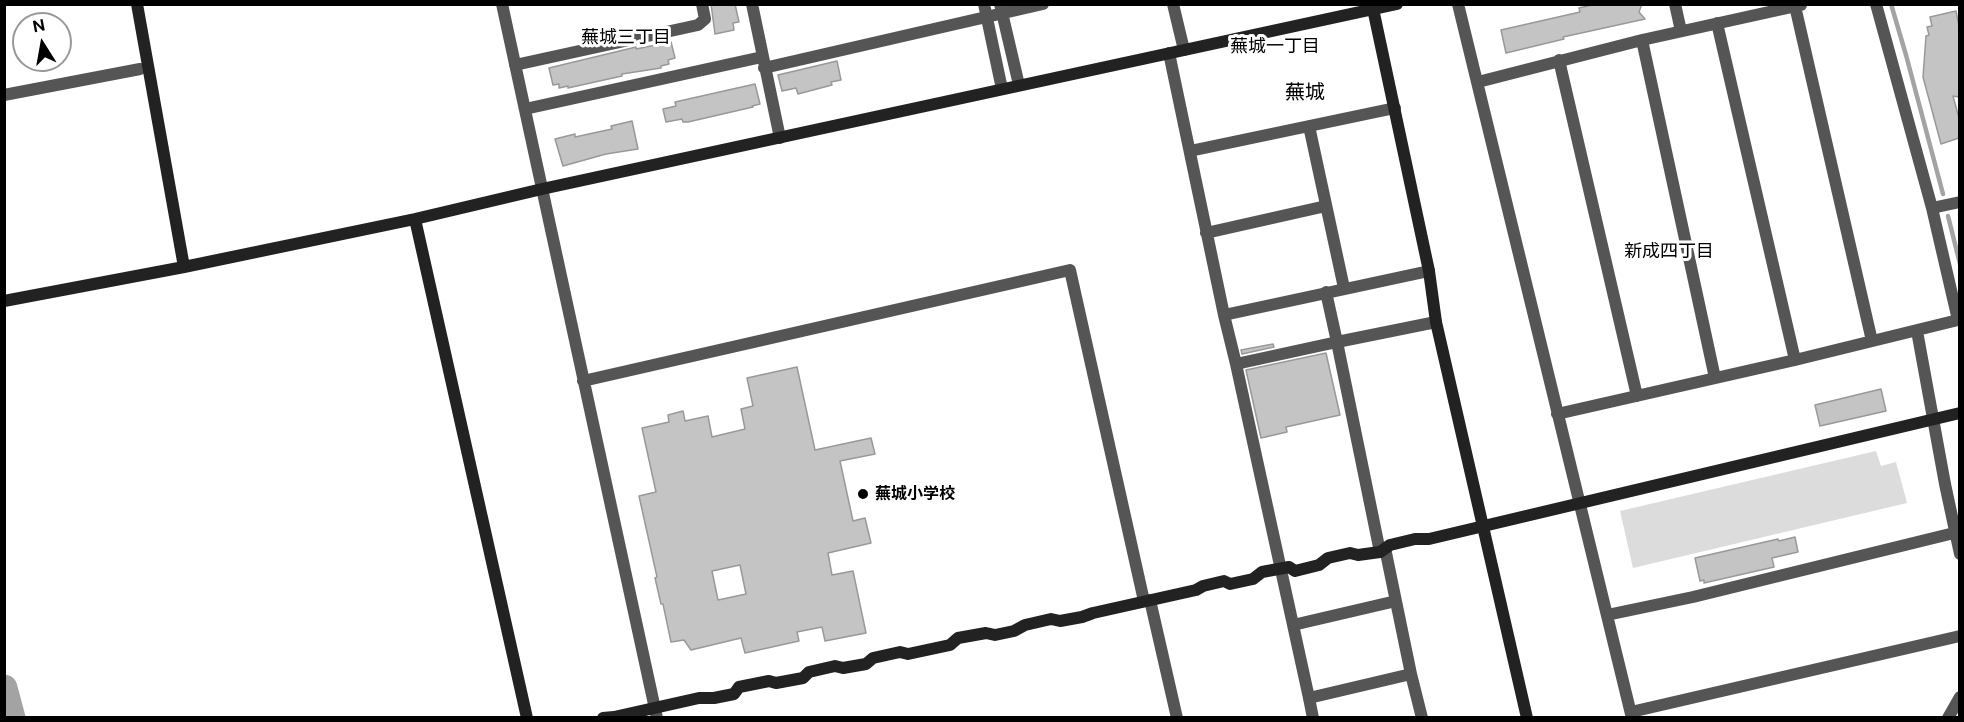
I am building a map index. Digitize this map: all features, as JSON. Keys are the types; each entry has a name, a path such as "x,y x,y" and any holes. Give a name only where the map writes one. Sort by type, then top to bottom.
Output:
{"street":[{"path":"137,4 184,267"},
{"path":"502,4 656,712"},
{"path":"515,65 698,25 705,19 702,4"},
{"path":"752,4 780,138"},
{"path":"525,109 763,63 985,10 1043,4"},
{"path":"1173,4 1184,50"},
{"path":"4,301 184,267 415,219 542,189 1373,7 1397,4"},
{"path":"1458,4 1631,715 1959,636"},
{"path":"1675,4 1681,31"},
{"path":"1557,414 1958,320 1932,208 1876,4"},
{"path":"1478,82 1642,40 1799,5 1872,341"},
{"path":"1373,7 1429,271 1436,322 1527,717"},
{"path":"1001,9 1019,85"},
{"path":"985,10 1002,89"},
{"path":"1717,23 1795,360"},
{"path":"1642,40 1715,378"},
{"path":"1169,52 1206,233 1313,717"},
{"path":"1559,60 1637,396"},
{"path":"4,95 140,69"},
{"path":"1190,151 1395,108"},
{"path":"1309,126 1344,288"},
{"path":"1932,208 1959,202"},
{"path":"1206,233 1326,206"},
{"path":"415,219 527,717"},
{"path":"583,381 1070,270 1147,600 1177,717"},
{"path":"1224,315 1429,271"},
{"path":"1326,292 1422,717"},
{"path":"1236,364 1436,322"},
{"path":"1917,331 1959,554"},
{"path":"603,717 656,712 699,698 734,694 739,687 803,678 809,672 826,668 866,664 873,658 900,652 908,654 950,645 958,638 986,633 995,635 1005,633 1025,625 1051,619 1060,621 1196,590 1224,581 1230,584 1253,579 1262,572 1289,567 1295,572 1319,565 1328,558 1383,550 1390,545 1415,539 1429,539 1959,413"},
{"path":"1607,615 1693,597 1954,533"},
{"path":"1293,625 1396,601"},
{"path":"1309,698 1411,674"},
{"path":"1948,717 1959,698"}],"shaded area":[{"path":"1876,451 1881,466 1896,462 1907,503 1633,568 1620,511"}],"building":[{"path":"711,4 735,4 739,22 733,23 734,30 715,34"},
{"path":"1596,4 1642,4 1639,12 1645,19 1563,37 1564,39 1506,53 1501,30 1580,12 1579,8"},
{"path":"1956,11 1959,26 1959,97 1953,96 1959,118 1959,138 1941,144 1923,77 1926,36 1929,35 1927,27 1932,26 1930,17"},
{"path":"671,42 675,58 668,60 669,64 661,68 622,74 622,76 568,88 568,86 559,88 559,84 553,85 549,68 636,47 636,49"},
{"path":"837,61 841,80 831,82 832,85 798,94 796,88 782,91 778,75"},
{"path":"755,84 760,104 753,107 688,122 683,122 682,119 666,122 663,109 676,106 675,102"},
{"path":"632,121 638,149 606,154 563,166 555,139 612,129 611,126"},
{"path":"1273,344 1274,347 1242,354 1241,350"},
{"path":"1326,353 1340,415 1286,427 1287,432 1261,438 1246,370"},
{"path":"797,367 815,450 871,438 875,454 840,461 853,521 865,518 871,543 828,553 832,575 853,571 866,633 825,641 822,627 797,632 799,641 745,653 741,638 691,650 684,640 671,642 655,578 657,577 639,496 656,492 642,428 669,422 668,415 683,411 685,421 708,416 712,437 745,429 741,409 753,406 747,378","holes":["740,565 746,594 718,600 712,571"]},
{"path":"1881,389 1886,411 1820,426 1815,405"},
{"path":"1795,537 1798,552 1772,558 1774,567 1704,583 1704,580 1700,581 1695,558"}],"waterway":[{"path":"1891,4 1943,194"},
{"path":"1948,216 1960,264"},
{"path":"4,688 12,718"}],"place":[{"name":"蕪城小学校","path":"863,494"}],"district":[{"name":"蕪城三丁目","path":"626,37"},
{"name":"蕪城一丁目","path":"1275,46"},
{"name":"蕪城","path":"1305,93"},
{"name":"新成四丁目","path":"1669,251"}]}
